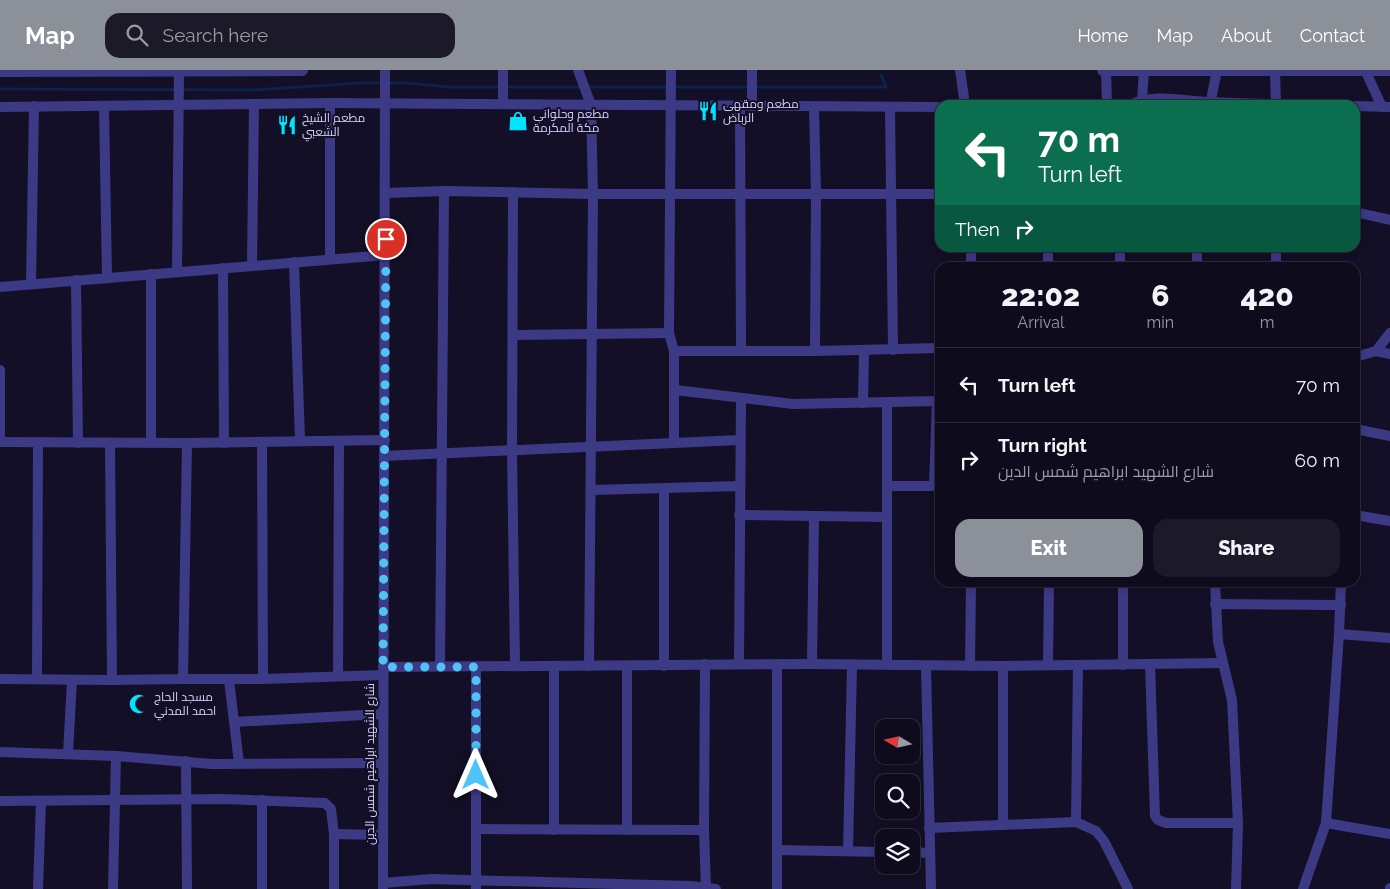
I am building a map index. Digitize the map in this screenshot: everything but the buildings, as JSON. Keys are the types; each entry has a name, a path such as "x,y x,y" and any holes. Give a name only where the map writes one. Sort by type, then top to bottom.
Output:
{"street":[{"path":"0,71 302,70"},
{"name":"شارع الشهيد ابراهيم شمس الدين","path":"383,886 385,70"},
{"path":"503,70 503,104"},
{"path":"578,70 590,105 593,194 592,490 589,666"},
{"path":"671,70 669,333 674,351 674,442"},
{"path":"752,70 752,106"},
{"path":"960,70 964,100"},
{"path":"1107,100 1105,70 1390,70"},
{"path":"1144,70 1142,100 1158,98 1175,100"},
{"path":"1211,100 1217,70"},
{"path":"1275,70 1276,100"},
{"path":"1365,70 1386,107"},
{"path":"177,272 179,71"},
{"path":"330,103 330,259"},
{"path":"0,106 179,106 330,103 671,105 814,108 935,107"},
{"path":"252,266 254,104"},
{"path":"31,284 34,106"},
{"path":"104,106 106,278"},
{"path":"740,106 741,351"},
{"path":"1360,106 1386,107"},
{"path":"814,108 816,194 815,351"},
{"path":"890,108 893,350"},
{"path":"386,193 444,191 593,194 935,194"},
{"path":"440,667 444,191"},
{"path":"513,192 512,450 515,666"},
{"path":"1360,213 1390,220"},
{"path":"0,287 386,255"},
{"path":"294,262 300,441"},
{"path":"223,268 224,443"},
{"path":"151,274 151,443"},
{"path":"76,280 78,443"},
{"path":"512,335 669,333"},
{"path":"1376,351 1390,333"},
{"path":"674,351 864,351 935,348"},
{"path":"863,403 864,351"},
{"path":"1360,355 1376,351 1390,354"},
{"path":"0,370 0,442 224,443 385,440"},
{"path":"675,390 793,404 935,401"},
{"path":"739,664 741,398"},
{"path":"887,402 887,665"},
{"path":"1360,430 1390,436"},
{"path":"384,456 740,440"},
{"path":"338,676 339,441"},
{"path":"37,679 38,442"},
{"path":"262,442 263,679"},
{"path":"110,443 112,680"},
{"path":"183,679 188,443"},
{"path":"592,490 740,486"},
{"path":"887,486 935,486"},
{"path":"664,488 664,666"},
{"path":"739,515 887,517"},
{"path":"812,664 814,516"},
{"path":"1360,516 1390,521"},
{"path":"970,666 971,587"},
{"path":"1048,665 1049,587"},
{"path":"1122,587 1123,665"},
{"path":"1215,587 1218,642 1232,700 1238,823 1236,889"},
{"path":"1303,889 1326,823 1340,634 1341,587"},
{"path":"1215,604 1341,606"},
{"path":"1340,634 1390,638"},
{"path":"0,679 229,680 338,676 440,667 515,666 664,666 705,664 1003,666 1223,663"},
{"path":"705,664 704,830 706,888"},
{"path":"777,664 778,889"},
{"path":"1150,664 1155,816 1158,820 1166,823 1238,823"},
{"path":"848,851 852,665"},
{"path":"1076,822 1078,665"},
{"path":"554,666 554,830"},
{"path":"627,666 627,830"},
{"path":"926,666 931,889"},
{"path":"1003,666 1003,825"},
{"path":"476,667 476,884"},
{"path":"68,754 72,680"},
{"path":"229,680 240,763"},
{"path":"234,722 383,714"},
{"path":"0,752 116,756 212,764 383,763"},
{"path":"113,889 116,756"},
{"path":"186,761 187,889"},
{"path":"262,800 262,889"},
{"path":"0,801 262,800 325,803 331,809 334,834 334,889"},
{"path":"38,889 41,801"},
{"path":"929,828 1076,822 1096,831 1104,840 1128,889"},
{"path":"1326,823 1390,834"},
{"path":"476,829 704,830"},
{"path":"334,834 382,835"},
{"path":"777,850 875,852"},
{"path":"920,852 930,853"},
{"path":"383,886 411,880 476,884 716,889"}],"waterway":[{"path":"0,89 253,90 360,83 407,83 449,87 886,87 881,75"}],"place":[{"name":"مطعم ومقهى الرباض","path":"708,111"},
{"name":"مطعم وحلواني مكة المكرمة","path":"518,121"},
{"name":"مطعم الشيخ الشعبي","path":"287,125"},
{"name":"مسجد الحاج احمد المدني","path":"139,704"}],"route":[{"path":"386,239 383,667 476,667 476,775"}]}
